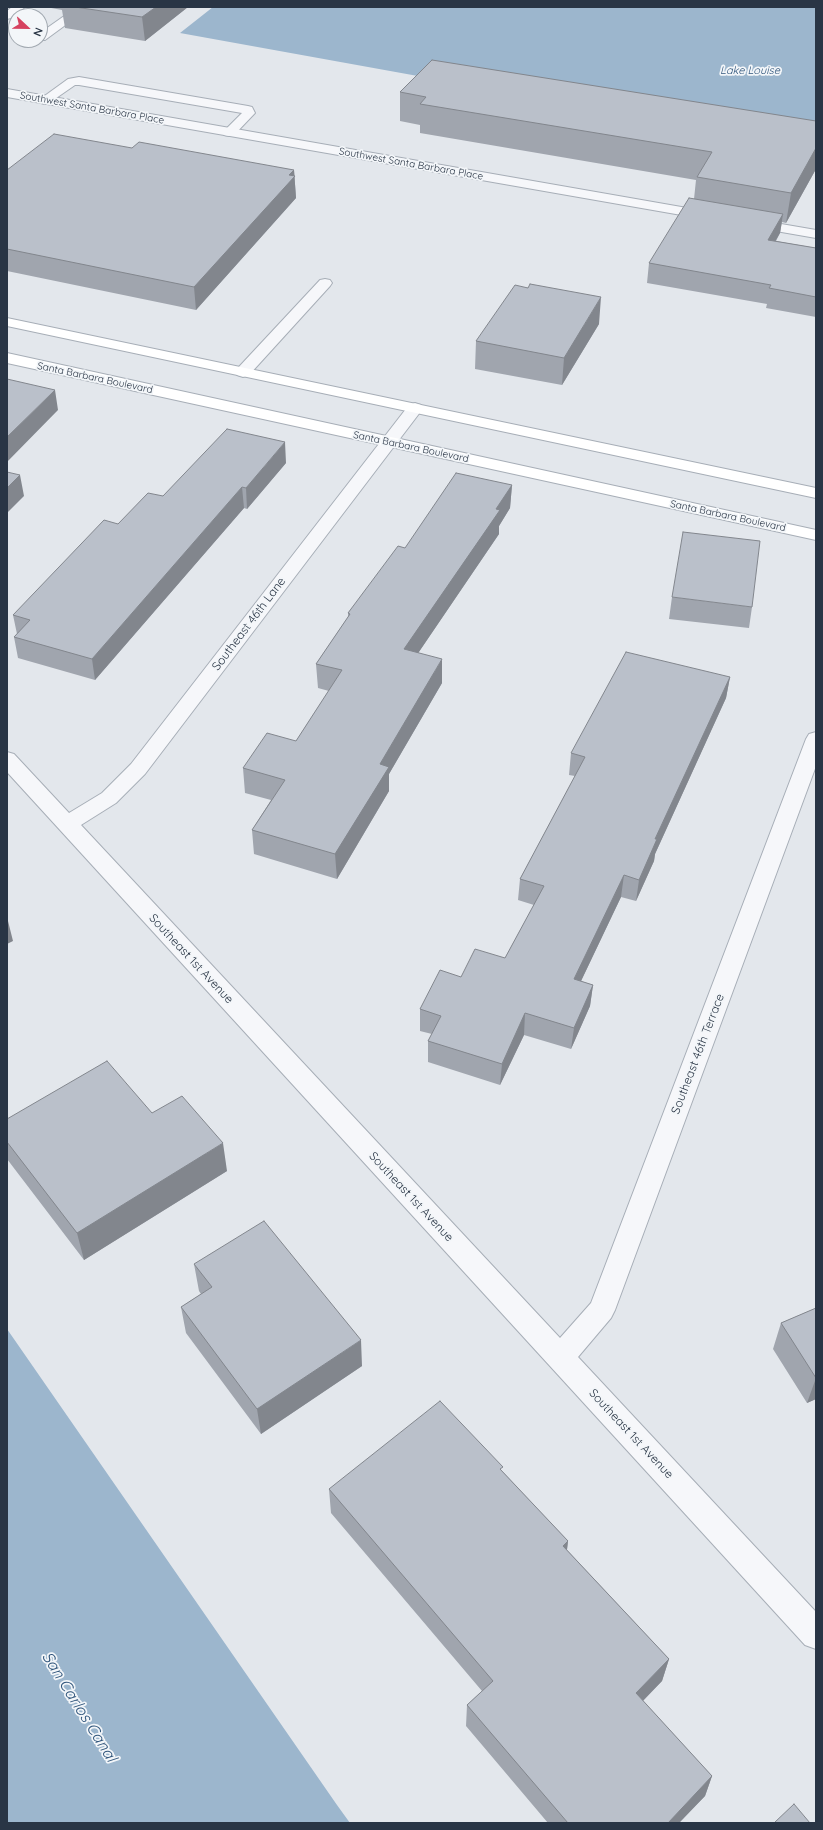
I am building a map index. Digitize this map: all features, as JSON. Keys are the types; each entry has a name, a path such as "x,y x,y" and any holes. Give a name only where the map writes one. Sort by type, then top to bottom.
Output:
{"main road":[{"path":"7,322 816,493"},
{"name":"Santa Barbara Boulevard","path":"7,358 816,535"}],"street":[{"path":"48,33 84,7"},
{"path":"48,21 62,23"},
{"path":"45,100 72,82 79,81 248,110 249,113 230,132"},
{"name":"Southwest Santa Barbara Place","path":"7,93 722,218"},
{"path":"737,220 816,234"},
{"path":"243,372 325,283"},
{"name":"Southeast 46th Lane","path":"67,824 109,798 138,768 415,408"},
{"name":"Southeast 46th Terrace","path":"560,1357 602,1310 816,739"},
{"name":"Southeast 1st Avenue","path":"7,759 816,1634"}],"water":[{"name":"Lake Louise","path":"213,7 816,7 816,148 180,33"},
{"name":"San Carlos Canal","path":"7,1329 337,1805 350,1823 7,1823"}],"building":[{"path":"75,7 156,7 142,17"},
{"path":"432,60 816,121 816,148 791,193 697,177 712,152 420,104 426,97 400,92"},
{"path":"54,134 132,148 139,142 294,170 289,175 295,176 194,287 7,249 7,170"},
{"path":"689,198 783,214 768,240 816,248 816,297 769,288 771,285 649,263"},
{"path":"530,284 601,297 564,358 476,341 515,285 528,288"},
{"path":"7,379 55,390 7,437"},
{"path":"227,429 285,442 246,488 242,487 92,659 14,637 30,620 13,615 104,520 118,524 148,493 163,496"},
{"path":"7,472 20,475 7,488"},
{"path":"456,473 512,485 496,509 500,510 404,649 442,659 380,764 389,767 335,854 252,830 285,780 243,768 267,733 296,741 342,670 316,664 350,614 348,613 398,546 405,548"},
{"path":"683,532 760,541 752,607 672,597"},
{"path":"626,652 730,677 655,839 657,839 639,880 624,875 574,979 593,985 574,1028 525,1013 502,1064 428,1041 441,1016 420,1009 440,970 461,977 475,949 505,958 544,886 520,879 585,757 571,753"},
{"path":"107,1061 152,1113 182,1096 223,1143 77,1233 7,1142 7,1119"},
{"path":"264,1221 361,1340 257,1409 181,1307 212,1287 194,1264"},
{"path":"816,1308 816,1378 781,1323"},
{"path":"440,1401 503,1467 500,1469 568,1541 563,1546 669,1659 636,1693 712,1776 668,1823 568,1823 467,1705 493,1681 329,1489"},
{"path":"794,1804 810,1823 774,1823"}]}
